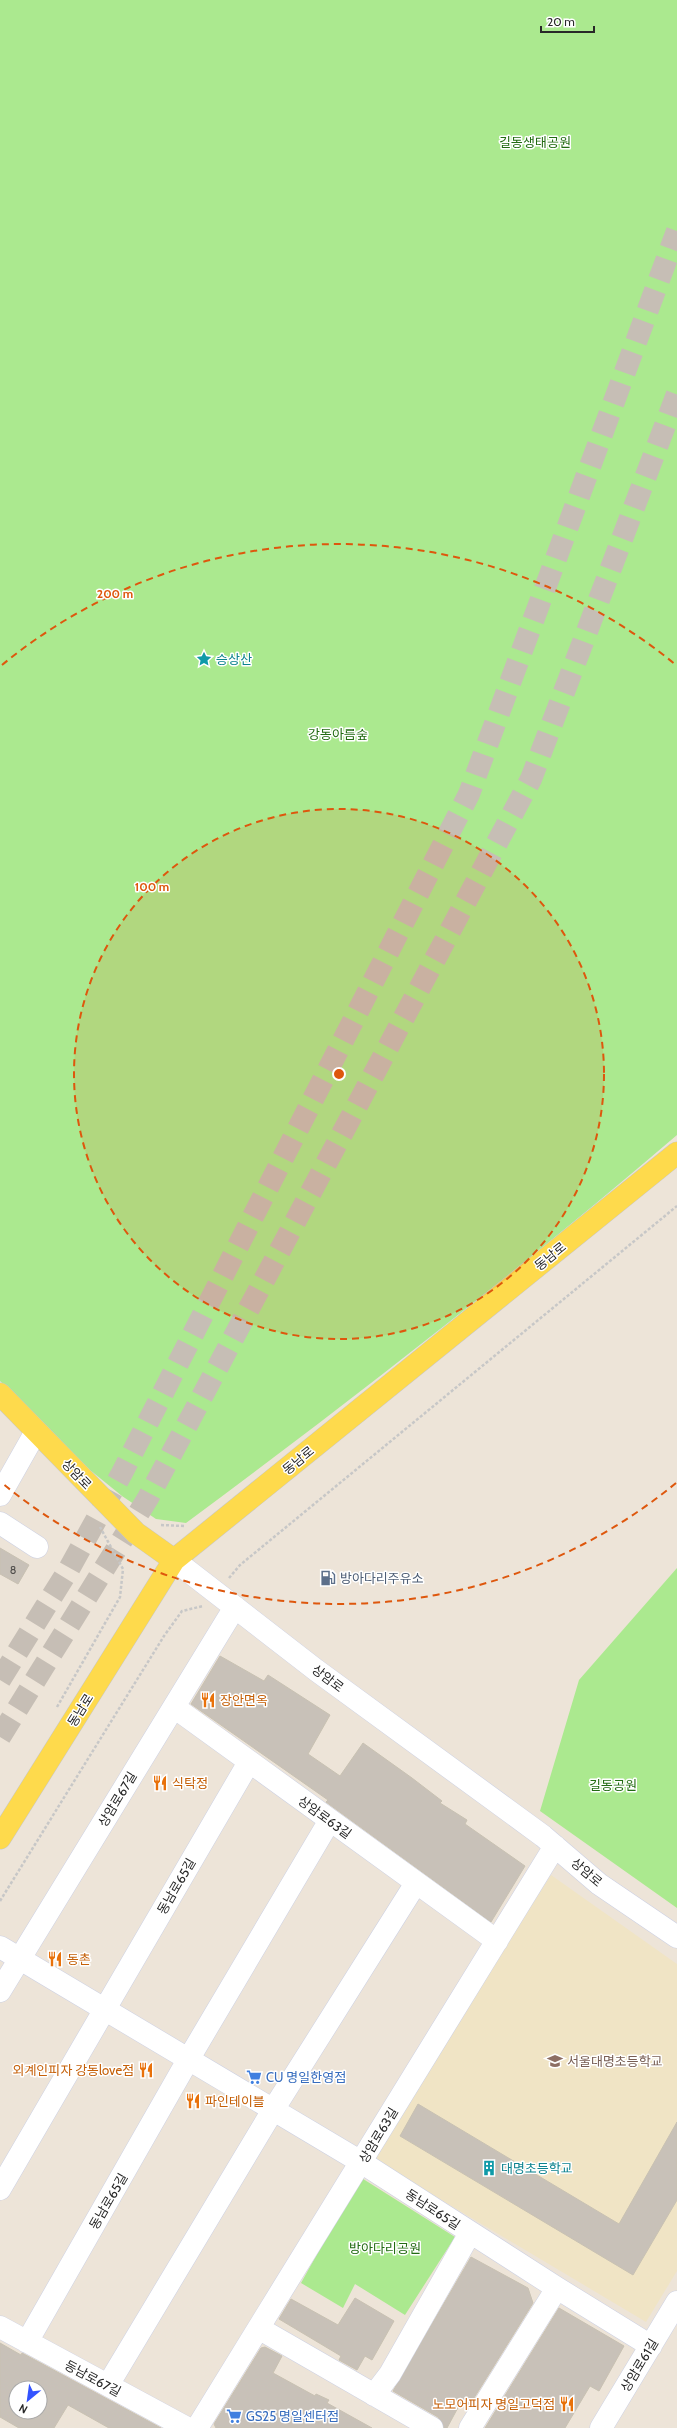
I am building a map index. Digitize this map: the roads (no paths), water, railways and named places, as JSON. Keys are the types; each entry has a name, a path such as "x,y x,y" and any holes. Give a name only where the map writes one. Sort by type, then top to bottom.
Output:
{"main road":[{"name":"동남로","path":"1,1836 174,1560 677,1153"},
{"name":"상암로","path":"0,1394 136,1533 174,1560"}],"street":[{"path":"0,1495 34,1435"},
{"path":"0,1523 37,1547"},
{"name":"상암로","path":"174,1560 210,1599 235,1607 555,1846 599,1884 677,1937"},
{"name":"상암로67길","path":"0,1991 235,1607"},
{"name":"상암로63길","path":"174,1707 496,1941"},
{"name":"동남로65길","path":"0,2189 249,1762"},
{"name":"동남로65길","path":"27,2342 188,2060 330,1820"},
{"name":"상암로63길","path":"197,2428 260,2329 555,1846"},
{"path":"108,2385 273,2110 416,1883"},
{"name":"동남로65길","path":"0,1947 19,1960 362,2162 470,2233 651,2346"},
{"name":"동남로65길","path":"374,2395 390,2374 470,2233"},
{"path":"470,2428 557,2288"},
{"name":"상암로61길","path":"601,2428 677,2302"},
{"name":"동남로67길","path":"0,2327 187,2428"},
{"path":"260,2329 432,2428"}],"tunnel":[{"path":"0,1680 69,1569 122,1473 469,794 677,231"},
{"path":"0,1737 148,1498 531,779 677,394"}],"place":[{"name":"승상산","path":"204,659"},
{"name":"방아다리주유소","path":"328,1578"},
{"name":"장안면옥","path":"208,1700"},
{"name":"식탁정","path":"160,1783"},
{"name":"동촌","path":"55,1959"},
{"name":"서울대명초등학교","path":"555,2061"},
{"name":"외계인피자 강동love점","path":"146,2070"},
{"name":"CU 명일한영점","path":"254,2077"},
{"name":"파인테이블","path":"193,2101"},
{"name":"대명초등학교","path":"489,2168"},
{"name":"노모어피자 명일고덕점","path":"567,2404"},
{"name":"GS25 명일센터점","path":"234,2416"}],"park label":[{"name":"길동생태공원","path":"535,142"},
{"name":"강동아름숲","path":"338,734"},
{"name":"길동공원","path":"613,1785"},
{"name":"방아다리공원","path":"385,2248"}]}
